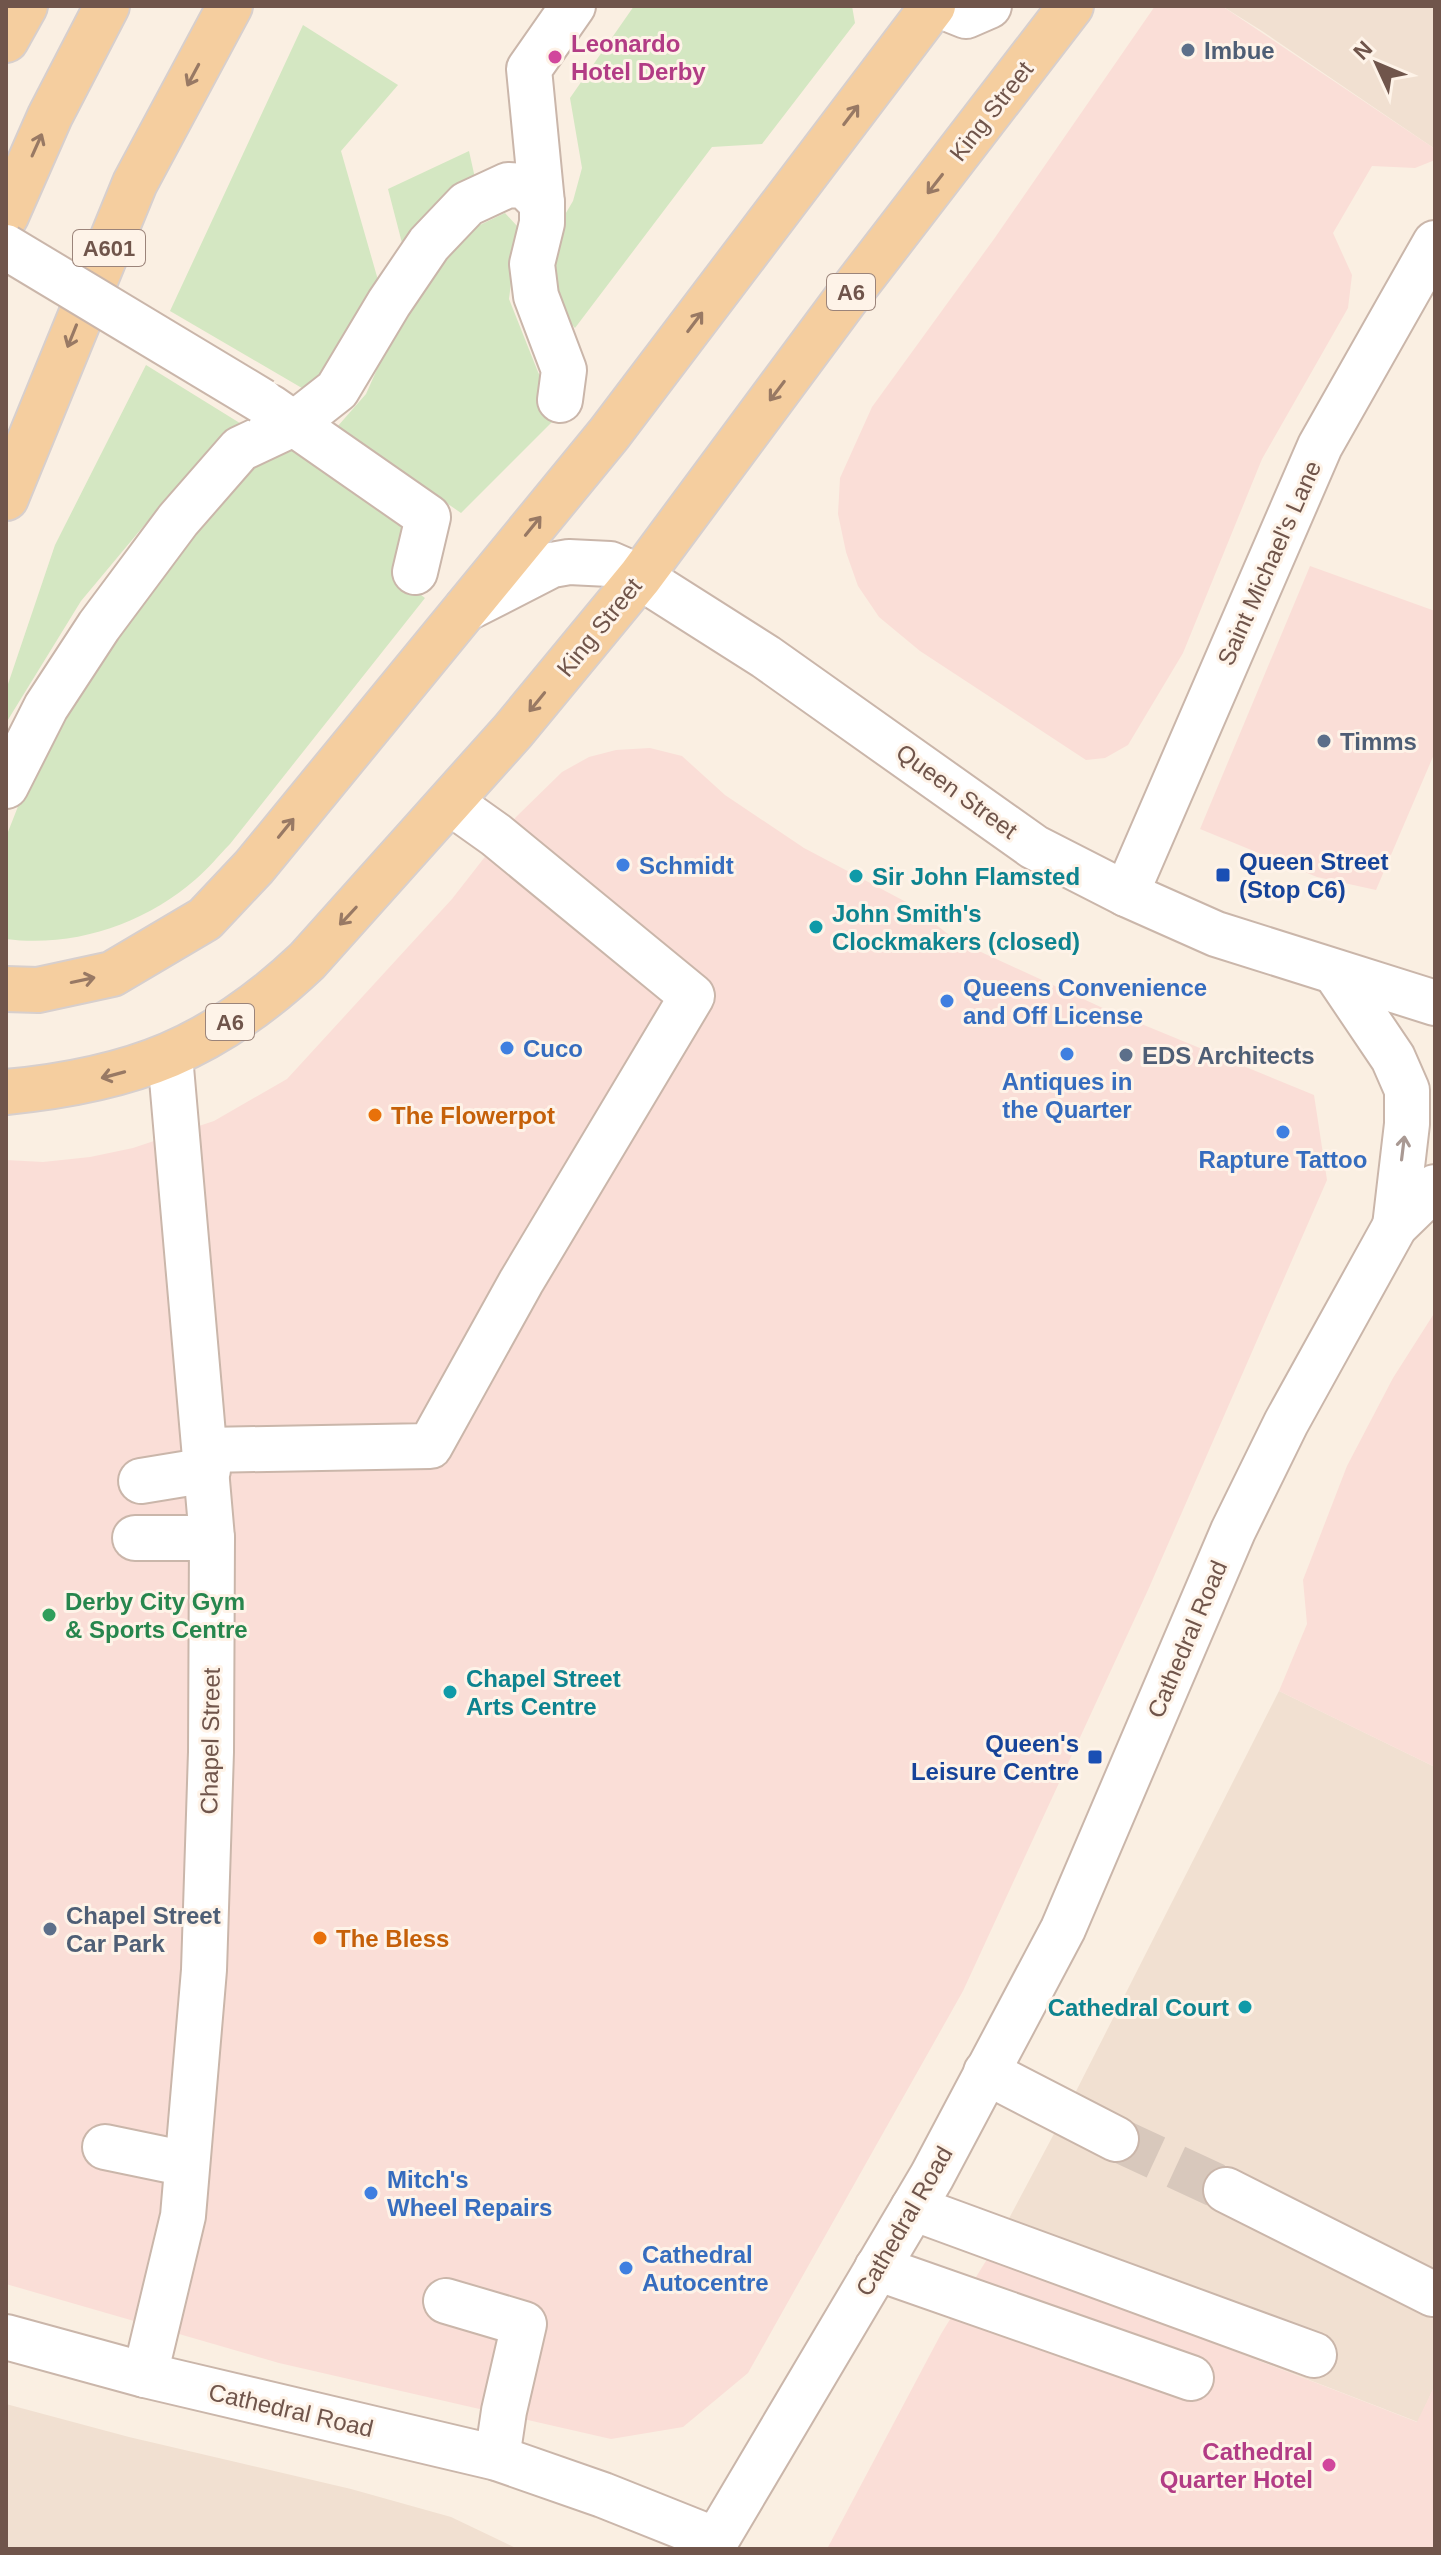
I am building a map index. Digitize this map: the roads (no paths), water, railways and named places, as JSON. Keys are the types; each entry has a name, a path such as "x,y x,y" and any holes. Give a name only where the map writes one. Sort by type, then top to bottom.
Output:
{"main road":[{"path":"6,40 25,6"},
{"path":"6,216 50,116 107,6"},
{"name":"A601","path":"6,498 135,183 230,6"},
{"path":"6,989 38,990 112,974 205,919 254,867 651,379 933,6"},
{"name":"King Street","path":"6,1092 83,1083 170,1056 209,1035 273,993 307,961 451,803 640,577 845,300 1071,6"}],"street":[{"path":"560,400 564,370 536,296 532,264 542,223 542,203 529,69 573,6"},
{"path":"941,6 966,16 989,6"},
{"path":"6,786 46,707 84,649 178,520 240,449 278,412 337,390 429,244 467,204 508,185 525,186 542,203"},
{"path":"6,247 278,412 428,517 415,572"},
{"name":"Saint Michael's Lane","path":"1126,894 1320,446 1432,247"},
{"name":"Queen Street","path":"466,609 552,565 569,562 610,564 640,577 766,657 1034,847 1126,894 1216,934 1435,1003"},
{"path":"141,1481 207,1460 430,1446 521,1282 692,996 485,826 451,803"},
{"name":"Cathedral Road","path":"1335,972 1393,1058 1407,1090 1407,1124 1395,1226"},
{"name":"Chapel Street","path":"145,2375 183,2216 204,1970 211,1752 212,1538 170,1056"},
{"name":"Cathedral Road","path":"6,2337 145,2375 497,2458 603,2495 714,2545 913,2208 1063,1929 1233,1531 1286,1423 1395,1226 1435,1187"},
{"path":"135,1538 212,1538"},
{"path":"986,2072 1116,2139"},
{"path":"105,2147 187,2164"},
{"path":"1226,2190 1433,2294"},
{"path":"913,2208 1314,2355"},
{"path":"877,2268 1191,2378"},
{"path":"446,2301 524,2324 504,2411 497,2458"}],"tunnel":[{"path":"1116,2139 1226,2190"}],"place":[{"name":"Imbue","path":"1188,50"},
{"name":"Leonardo Hotel Derby","path":"555,57"},
{"name":"Timms","path":"1324,741"},
{"name":"Schmidt","path":"623,865"},
{"name":"Queen Street (Stop C6)","path":"1223,875"},
{"name":"Sir John Flamsted","path":"856,876"},
{"name":"John Smith's Clockmakers (closed)","path":"816,927"},
{"name":"Queens Convenience and Off License","path":"947,1001"},
{"name":"Cuco","path":"507,1048"},
{"name":"Antiques in the Quarter","path":"1067,1054"},
{"name":"EDS Architects","path":"1126,1055"},
{"name":"The Flowerpot","path":"375,1115"},
{"name":"Rapture Tattoo","path":"1283,1132"},
{"name":"Derby City Gym & Sports Centre","path":"49,1615"},
{"name":"Chapel Street Arts Centre","path":"450,1692"},
{"name":"Queen's Leisure Centre","path":"1095,1757"},
{"name":"Chapel Street Car Park","path":"50,1929"},
{"name":"The Bless","path":"320,1938"},
{"name":"Cathedral Court","path":"1245,2007"},
{"name":"Mitch's Wheel Repairs","path":"371,2193"},
{"name":"Cathedral Autocentre","path":"626,2268"},
{"name":"Cathedral Quarter Hotel","path":"1329,2465"}]}
